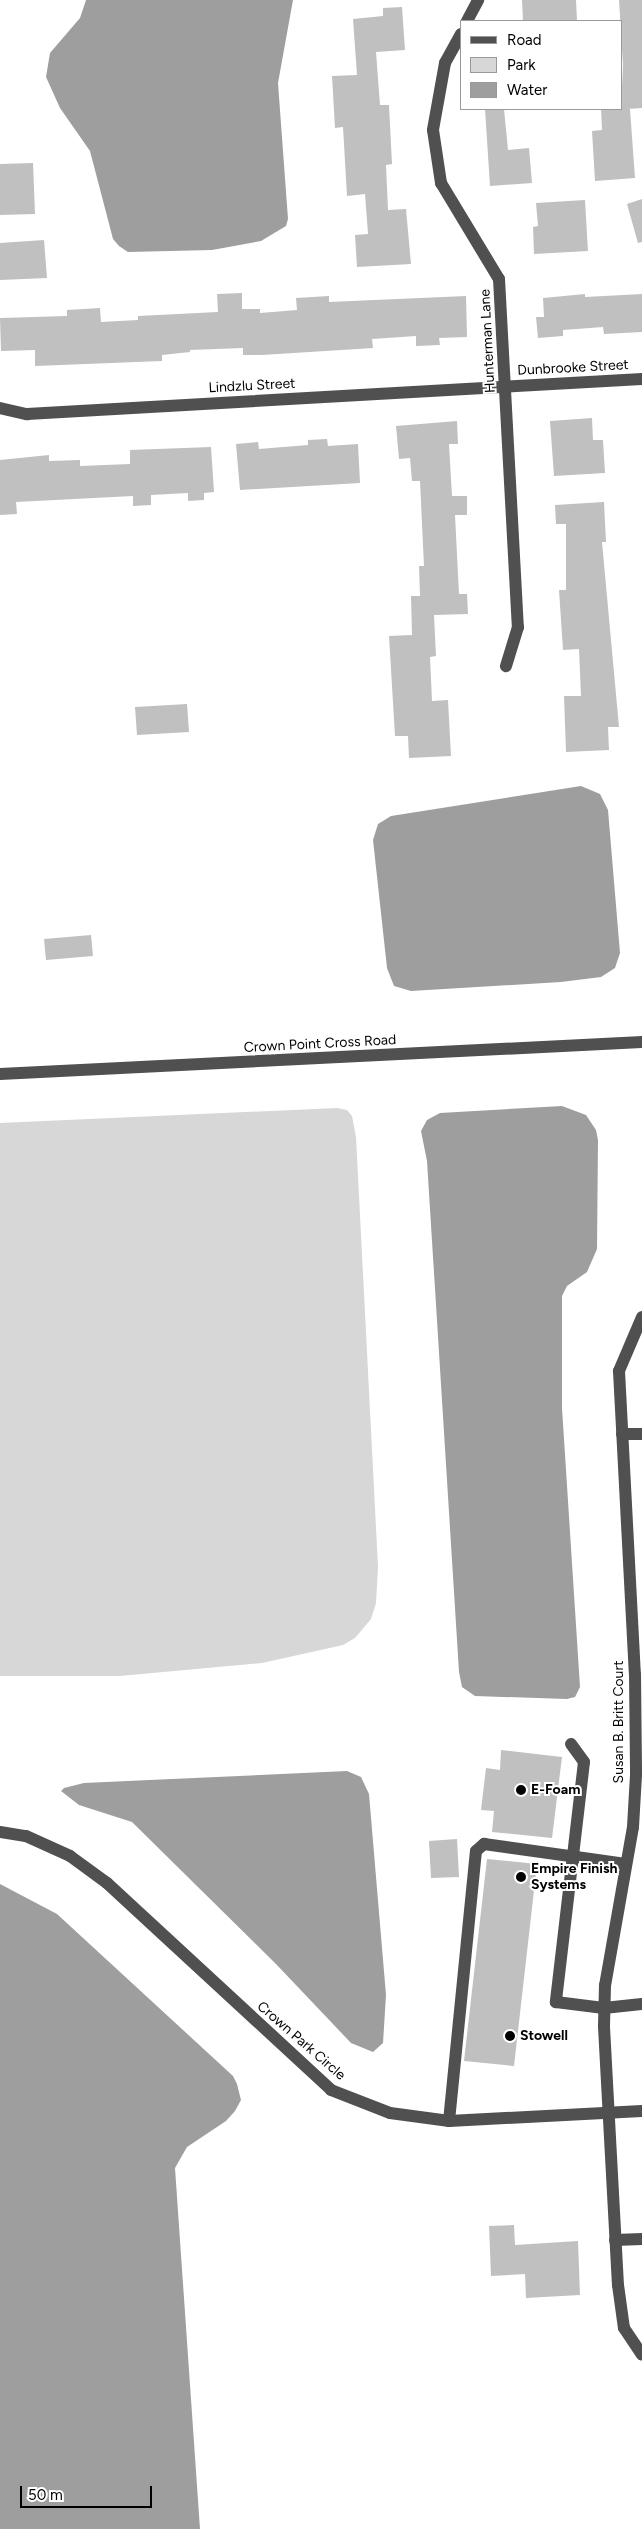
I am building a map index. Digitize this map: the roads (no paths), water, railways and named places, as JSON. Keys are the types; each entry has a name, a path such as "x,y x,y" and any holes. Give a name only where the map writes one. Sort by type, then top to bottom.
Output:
{"street":[{"path":"468,20 478,0"},
{"name":"Hunterman Lane","path":"460,36 445,63 433,130 441,183 499,279 518,628 506,666"},
{"name":"Dunbrooke Street","path":"506,387 642,379"},
{"name":"Lindzlu Street","path":"0,408 28,414 506,387"},
{"name":"Crown Point Cross Road","path":"0,1074 642,1042"},
{"name":"Susan B. Britt Court","path":"642,1317 619,1371 639,1774 633,1827 604,2008 615,2240 624,2328 642,2355"},
{"path":"622,1434 642,1434"},
{"path":"570,1744 584,1762 556,2002 604,2008 642,2004"},
{"name":"Crown Park Circle","path":"0,1832 26,1836 70,1856 107,1883 331,2090 390,2113 449,2121 642,2111"},
{"path":"449,2121 476,1851 484,1844 626,1864"},
{"path":"615,2240 642,2239"}],"water":[{"path":"86,0 293,0 278,83 288,219 286,226 261,241 212,250 128,252 119,246 113,239 90,151 60,108 46,77 50,53 80,18"},
{"path":"581,786 600,794 608,810 620,953 615,968 601,977 561,982 411,991 394,986 387,968 373,840 378,824 391,816"},
{"path":"562,1106 586,1115 596,1130 598,1140 597,1249 587,1272 567,1286 562,1296 562,1408 580,1687 575,1697 567,1699 475,1696 462,1687 459,1672 427,1161 421,1131 427,1120 440,1113"},
{"path":"347,1771 361,1777 369,1794 386,1995 383,2043 373,2052 351,2043 276,1964 132,1822 79,1805 61,1791 64,1788 84,1783"},
{"path":"0,1884 57,1914 233,2076 237,2084 241,2100 235,2111 226,2121 187,2147 175,2168 200,2529 0,2529"}],"place":[{"name":"E-Foam","path":"521,1790"},
{"name":"Empire Finish Systems","path":"521,1877"},
{"name":"Stowell","path":"510,2036"}]}
